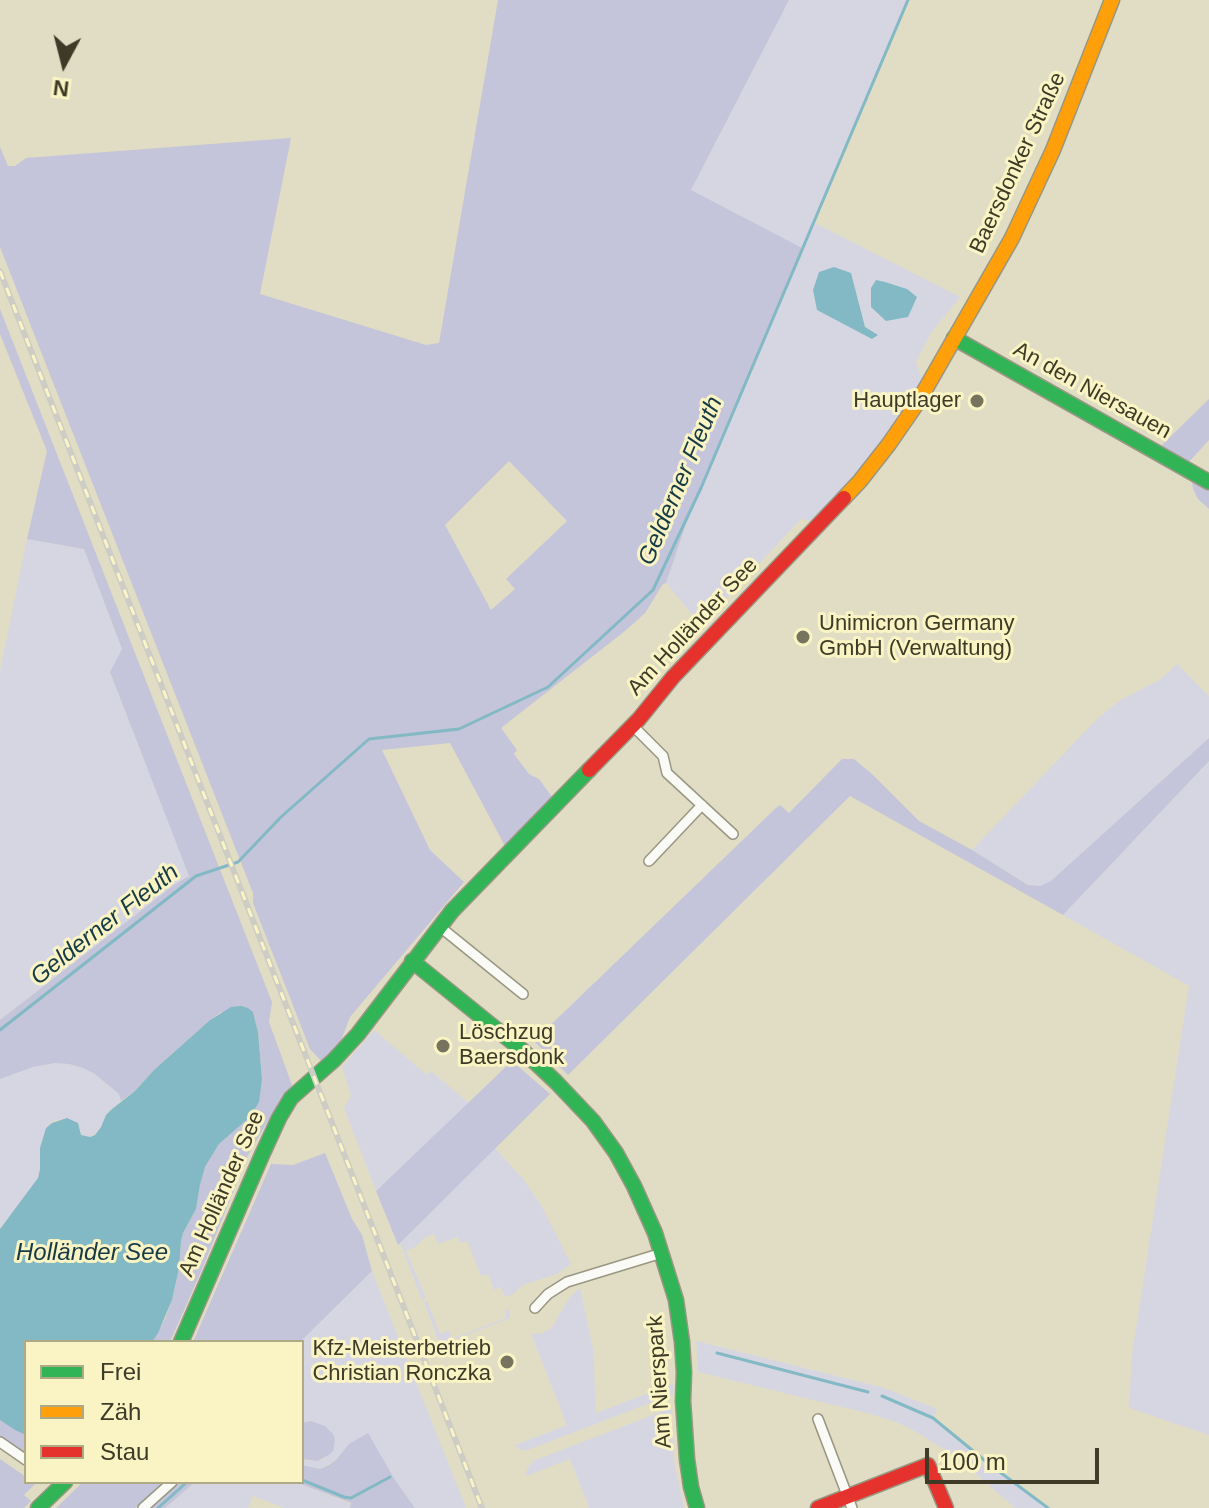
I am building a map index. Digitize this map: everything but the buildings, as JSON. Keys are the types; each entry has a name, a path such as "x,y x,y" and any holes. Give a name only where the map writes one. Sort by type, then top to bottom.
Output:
{"street":[{"name":"Baersdonker Straße","path":"954,338 1012,238 1053,150 1112,0"},
{"name":"An den Niersauen","path":"954,338 1209,482"},
{"name":"Am Holländer See","path":"182,1340 282,1112 297,1091 334,1060 358,1034 452,911 632,725 673,677 860,481 918,402 954,338"},
{"path":"632,725 663,756 667,773 733,834"},
{"path":"649,861 702,805"},
{"path":"439,926 523,994"},
{"name":"Am Nierspark","path":"412,961 541,1066 593,1121 634,1186 662,1253 676,1300 682,1342 687,1459 697,1508"},
{"path":"535,1308 548,1294 567,1282 662,1253"},
{"path":"818,1419 850,1502"},
{"path":"0,1442 24,1459"},
{"path":"818,1508 850,1502 928,1465 946,1508"},
{"path":"38,1508 59,1484"},
{"path":"143,1508 170,1484"}],"shaded area":[{"path":"498,0 789,0 691,190 804,249 687,521 666,583 645,613 625,631 501,728 517,750 514,754 552,797 505,846 450,743 382,750 430,850 464,882 350,1017 339,1046 322,1062 310,1049 253,903 253,893 0,247 0,147 8,166 15,166 26,158 291,138 260,294 426,345 439,343","holes":["509,461 567,521 506,579 515,589 491,610 445,525"]},
{"path":"789,0 909,0 815,223 960,297 931,333 916,361 922,379 900,418 856,475 813,521 801,519 701,625 666,583 687,521 691,190","holes":["851,274 865,327 877,335 817,310"]},
{"path":"0,309 272,1002 269,1022 292,1085 247,1157 171,1340 153,1340 172,1300 181,1241 196,1209 205,1167 219,1144 250,1117 262,1079 258,1032 253,1012 221,1012 121,1101 119,1094 95,1074 69,1064 33,1067 0,1079 0,1020 189,876 110,672 122,649 84,549 27,539 47,451 0,334"},
{"path":"1209,399 1209,440 1188,463 1159,448"},
{"path":"1192,482 1209,488 1209,509 1198,499"},
{"path":"27,539 84,549 122,649 110,673 190,876 174,885 0,1020 0,671"},
{"path":"1177,664 1209,696 1209,738 1051,882 1040,886 1029,885 972,850 1096,720 1119,701 1161,679"},
{"path":"1209,738 1209,761 1063,915 850,796 568,1075 534,1041 776,808 780,805 789,813 842,759 854,759 919,821 1028,885 1040,886 1051,881"},
{"path":"1209,761 1209,1435 1129,1408 1132,1355 1189,986 1063,915"},
{"path":"374,1030 427,1075 431,1071 469,1103 376,1191 344,1108 351,1096 342,1067"},
{"path":"512,1061 550,1094 398,1245 376,1191"},
{"path":"55,1063 69,1064 95,1074 119,1094 121,1101 90,1137 81,1135 79,1127 60,1119 46,1128 38,1178 0,1228 0,1079"},
{"path":"495,1148 523,1179 542,1207 571,1264 557,1274 523,1285 505,1297 501,1287 494,1290 488,1274 481,1276 467,1241 460,1243 458,1237 438,1244 434,1234 406,1251 426,1298 422,1300 400,1243"},
{"path":"325,1153 352,1219 362,1235 372,1271 302,1340 194,1340 271,1164 293,1165"},
{"path":"372,1271 466,1508 415,1508 395,1480 349,1444 336,1460 320,1469 304,1465 304,1459 323,1460 335,1439 329,1429 311,1421 304,1423 302,1340"},
{"path":"580,1288 593,1349 596,1413 673,1384 673,1394 528,1450 521,1450 515,1445 567,1425 531,1334 543,1333 552,1327 570,1297"},
{"path":"427,1301 440,1334 449,1331 452,1339 506,1318 505,1309 509,1310 510,1318 440,1345 424,1302"},
{"path":"696,1341 884,1388 937,1409 933,1418 1048,1508 1015,1508 958,1458 896,1422 698,1372"},
{"path":"671,1408 674,1461 684,1508 589,1508 570,1459 526,1476 533,1461"},
{"path":"0,1420 24,1434 24,1453 0,1437"},
{"path":"311,1421 325,1426 335,1439 333,1451 318,1461 304,1459 304,1423"},
{"path":"368,1433 415,1508 350,1508 351,1503 300,1484 304,1484 304,1465 320,1469 329,1465 349,1444"},
{"path":"0,1459 24,1476 24,1484 35,1484 24,1495 31,1501 24,1508 0,1508"},
{"path":"81,1484 162,1484 135,1508 56,1508"},
{"path":"177,1484 193,1484 165,1508 151,1508"},
{"path":"193,1484 300,1484 351,1504 350,1508 285,1508 253,1496 248,1508 165,1508"}],"water":[{"path":"834,267 851,273 865,327 878,335 872,339 817,310 813,290 819,272"},
{"path":"876,280 907,289 917,297 908,317 886,321 871,307 871,288"},
{"name":"Holländer See","path":"241,1006 253,1012 262,1079 259,1102 250,1117 219,1144 205,1167 196,1209 181,1241 172,1300 158,1333 153,1340 24,1340 24,1434 15,1430 0,1420 0,1229 38,1178 40,1148 46,1128 67,1118 78,1123 81,1135 95,1135 112,1109 210,1020 231,1007"}],"waterway":[{"name":"Gelderner Fleuth","path":"0,1030 196,876 238,862 281,817 369,739 459,729 548,687 653,590 701,488 908,0"},
{"path":"717,1353 868,1392"},
{"path":"882,1396 933,1418 1048,1508"},
{"path":"304,1481 351,1498 390,1477"},
{"path":"158,1508 185,1484"}],"railway":[{"path":"0,271 482,1508"}],"traffic: fast":[{"path":"954,338 1209,482"},
{"path":"182,1340 262,1155 291,1098 358,1034 452,911 589,770"},
{"path":"412,961 522,1050 556,1082 593,1121 634,1186 655,1233 676,1300 682,1342 687,1459 697,1508"},
{"path":"38,1508 63,1484"}],"traffic: slow":[{"path":"844,498 889,444 918,402 1012,238 1053,150 1112,0"}],"traffic: jam":[{"path":"589,770 844,498"},
{"path":"818,1508 928,1465 946,1508"}],"place":[{"name":"Hauptlager","path":"977,401"},
{"name":"Unimicron Germany GmbH (Verwaltung)","path":"803,637"},
{"name":"Löschzug Baersdonk","path":"443,1046"},
{"name":"Kfz-Meisterbetrieb Christian Ronczka","path":"507,1362"}]}
